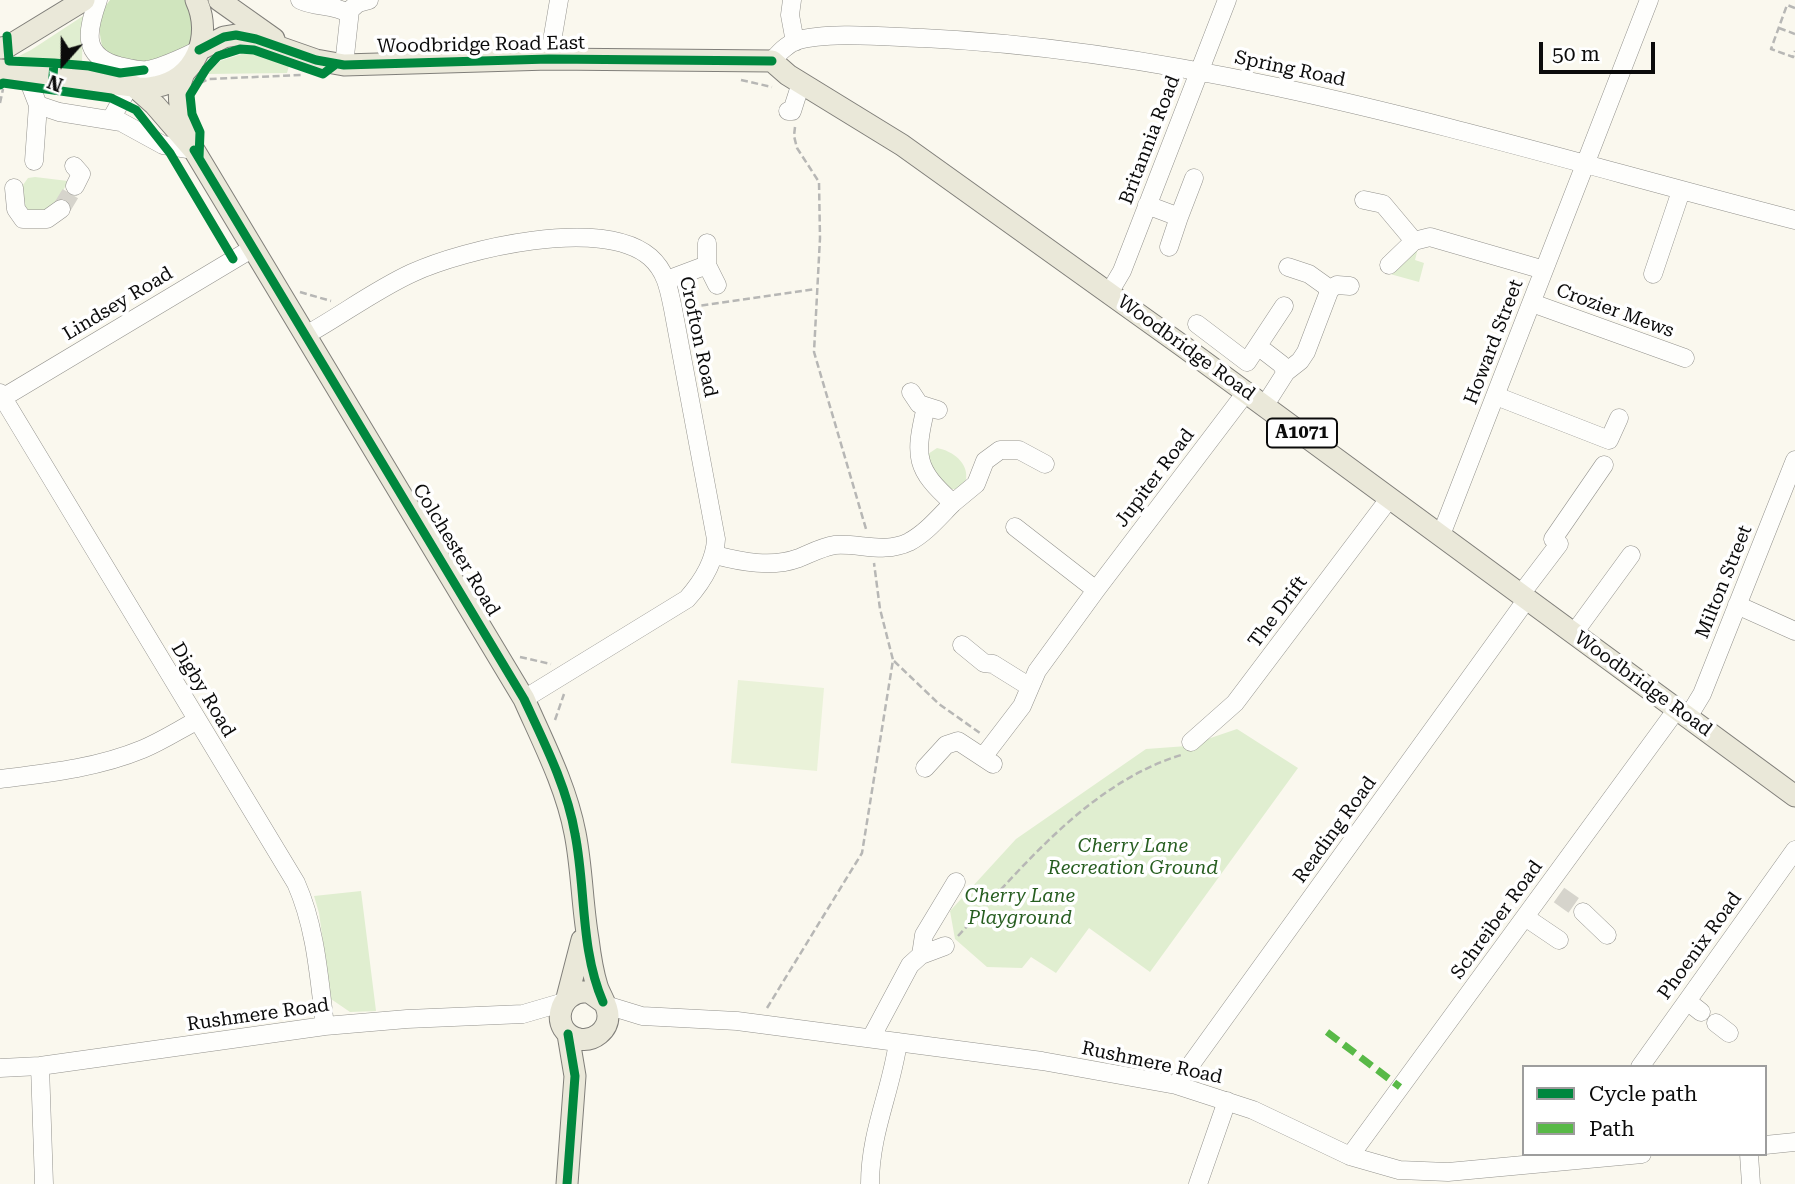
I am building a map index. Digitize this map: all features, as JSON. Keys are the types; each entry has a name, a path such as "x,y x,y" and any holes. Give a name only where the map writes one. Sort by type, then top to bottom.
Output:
{"main road":[{"path":"0,48 7,47 84,0"},
{"path":"1,80 135,88 190,79 202,59 204,33 204,22 196,0"},
{"name":"Woodbridge Road East","path":"219,0 289,57"},
{"name":"Woodbridge Road East","path":"202,59 224,37 236,35 289,57 340,65 550,59 691,69 772,61"},
{"name":"Woodbridge Road","path":"772,61 788,75 798,89 902,145 1247,391 1389,499 1795,796"},
{"name":"Colchester Road","path":"190,79 179,87 179,101 194,150"},
{"name":"Colchester Road","path":"135,88 155,105 194,150 524,699 557,772 575,832 585,920 595,978 604,1004"},
{"name":"Colchester Road","path":"566,1000 579,958 585,920"},
{"path":"567,1184 575,1076 560,1014 566,1000 578,993 589,992 604,1004 608,1014 575,1076"},
{"path":"566,1030 577,1038 598,1033"}],"street":[{"path":"98,0 90,32 92,50 98,57 115,65 144,70 202,59"},
{"path":"300,0 319,6 333,6 349,14"},
{"path":"340,65 349,14 358,3 369,0"},
{"path":"550,59 559,0"},
{"path":"772,61 782,50 795,42 790,15 792,0"},
{"name":"Britannia Road","path":"1109,293 1122,271 1227,0"},
{"name":"Howard Street","path":"1441,536 1649,0"},
{"name":"Spring Road","path":"795,42 844,36 957,40 1083,52 1199,71 1392,113 1795,220"},
{"path":"28,80 38,105 34,161"},
{"path":"111,119 125,92 135,88"},
{"path":"792,118 798,89"},
{"path":"38,105 59,113 111,119 163,145 194,150"},
{"path":"74,166 81,174 75,186"},
{"path":"1169,247 1194,178"},
{"path":"14,188 16,209 23,219 47,219 61,209"},
{"path":"1653,274 1681,191"},
{"path":"1364,200 1383,204 1414,241"},
{"path":"1147,205 1180,217"},
{"path":"1389,265 1414,241 1430,237 1544,270"},
{"name":"Crofton Road","path":"306,335 413,272 475,250 503,244 570,239 624,243 649,256 660,267 667,280 716,538 715,555"},
{"path":"707,243 707,265 717,285"},
{"name":"Lindsey Road","path":"2,395 253,248"},
{"path":"667,280 707,265"},
{"path":"1288,267 1309,274 1330,289"},
{"path":"1265,405 1286,372 1300,361 1306,352 1330,289 1337,285 1350,286"},
{"name":"Crozier Mews","path":"1532,303 1685,358"},
{"path":"1196,324 1247,362 1283,306"},
{"path":"1259,347 1281,364 1286,372"},
{"name":"Jupiter Road","path":"925,768 951,741 958,741 988,760 995,742 1022,706 1037,671 1247,391"},
{"path":"911,392 919,404 932,409 922,433 920,464 923,472 953,503"},
{"name":"Digby Road","path":"2,395 296,883 313,932 325,1027"},
{"path":"1496,396 1609,440 1619,418"},
{"path":"524,699 687,599 697,588 715,555 738,561 770,563 799,558 828,546 850,545 872,549 893,547 910,542 921,535 976,484 985,461 1000,450 1019,450 1045,464"},
{"name":"Milton Street","path":"1682,713 1702,694 1737,605 1789,495 1795,460"},
{"name":"Reading Road","path":"1176,1085 1524,596 1559,544 1553,539 1604,465"},
{"name":"The Drift","path":"1191,742 1235,703 1389,499"},
{"path":"1015,527 1096,590"},
{"path":"1574,633 1631,555"},
{"path":"1737,605 1795,631"},
{"path":"962,645 984,663 993,664 1030,687"},
{"name":"Schreiber Road","path":"1350,1156 1525,916 1554,890 1682,713"},
{"path":"0,779 63,772 108,761 145,748 196,721"},
{"name":"Phoenix Road","path":"1642,1065 1694,1007 1795,850"},
{"path":"921,956 924,935 956,882"},
{"path":"1583,912 1607,935"},
{"path":"1525,916 1559,940"},
{"path":"871,1038 910,965 921,956 945,946"},
{"name":"Rushmere Road","path":"523,1014 566,1000"},
{"name":"Rushmere Road","path":"604,1004 642,1016 758,1023 1042,1061 1176,1085 1273,1119 1350,1156 1399,1170 1504,1176 1575,1157 1597,1156"},
{"name":"Rushmere Road","path":"0,1068 40,1066 325,1027 407,1019 523,1014 546,1019 566,1030"},
{"name":"Rushmere Road","path":"598,1033 623,1020 642,1016"},
{"path":"870,1184 871,1147 893,1070 898,1042"},
{"path":"40,1066 44,1184"},
{"path":"1198,1184 1227,1101"},
{"path":"1767,1145 1795,1142"},
{"path":"1749,1156 1751,1184"}],"path":[{"path":"1795,8 1787,5 1771,49 1793,57 1795,51"},
{"path":"1779,28 1795,34"},
{"path":"289,57 323,74 340,65"},
{"path":"179,101 190,95 190,79 202,59"},
{"path":"190,79 310,75"},
{"path":"0,103 1,80 28,80"},
{"path":"741,80 798,89"},
{"path":"758,1023 862,853 893,660 880,609 872,549 814,352 820,238 819,181 797,148 792,118"},
{"path":"673,309 816,289"},
{"path":"297,292 338,302"},
{"path":"517,656 558,665"},
{"path":"893,660 939,704 995,742"},
{"path":"553,727 567,685"},
{"path":"945,946 963,931 1020,867 1098,799 1130,777 1184,754 1191,742"}],"green space":[{"path":"110,0 186,0 195,17 193,46 139,67 104,52 100,25"},
{"path":"83,16 82,62 15,58 31,50"},
{"path":"253,53 289,66 287,73 207,74 220,61"},
{"path":"28,178 68,181 54,209 26,215 20,189"},
{"path":"1418,248 1415,260 1424,263 1419,282 1390,274"},
{"path":"937,448 954,455 965,468 966,480 958,489 949,489 936,479 928,454"},
{"path":"738,680 824,688 817,771 731,763"},
{"name":"Cherry Lane Recreation Ground","path":"1237,729 1298,768 1150,972 1089,928 1056,973 1031,957 1022,968 987,967 955,939 950,911 1016,839 1146,749 1187,746"},
{"path":"361,891 376,1011 350,1012 331,999 319,913 314,896"}],"tunnel":[{"path":"61,209 75,186"},
{"path":"1559,895 1583,912"}],"marked path":[{"path":"1327,1032 1400,1087"}],"cycle path":[{"path":"199,50 224,37 236,35 256,39 316,60 344,65 549,59 772,61"},
{"path":"7,36 9,61 54,63 52,89"},
{"path":"199,158 200,132 192,114 190,95 206,69 218,56 240,49 254,50 323,74 336,64"},
{"path":"54,63 89,66 120,73 144,70"},
{"path":"0,85 3,83 111,98 136,110 170,153 233,259"},
{"path":"194,150 524,699 554,765 571,816 590,961 603,1002"},
{"path":"567,1184 575,1076 568,1034"}],"park label":[{"name":"Cherry Lane Playground","path":"1020,907"}]}
